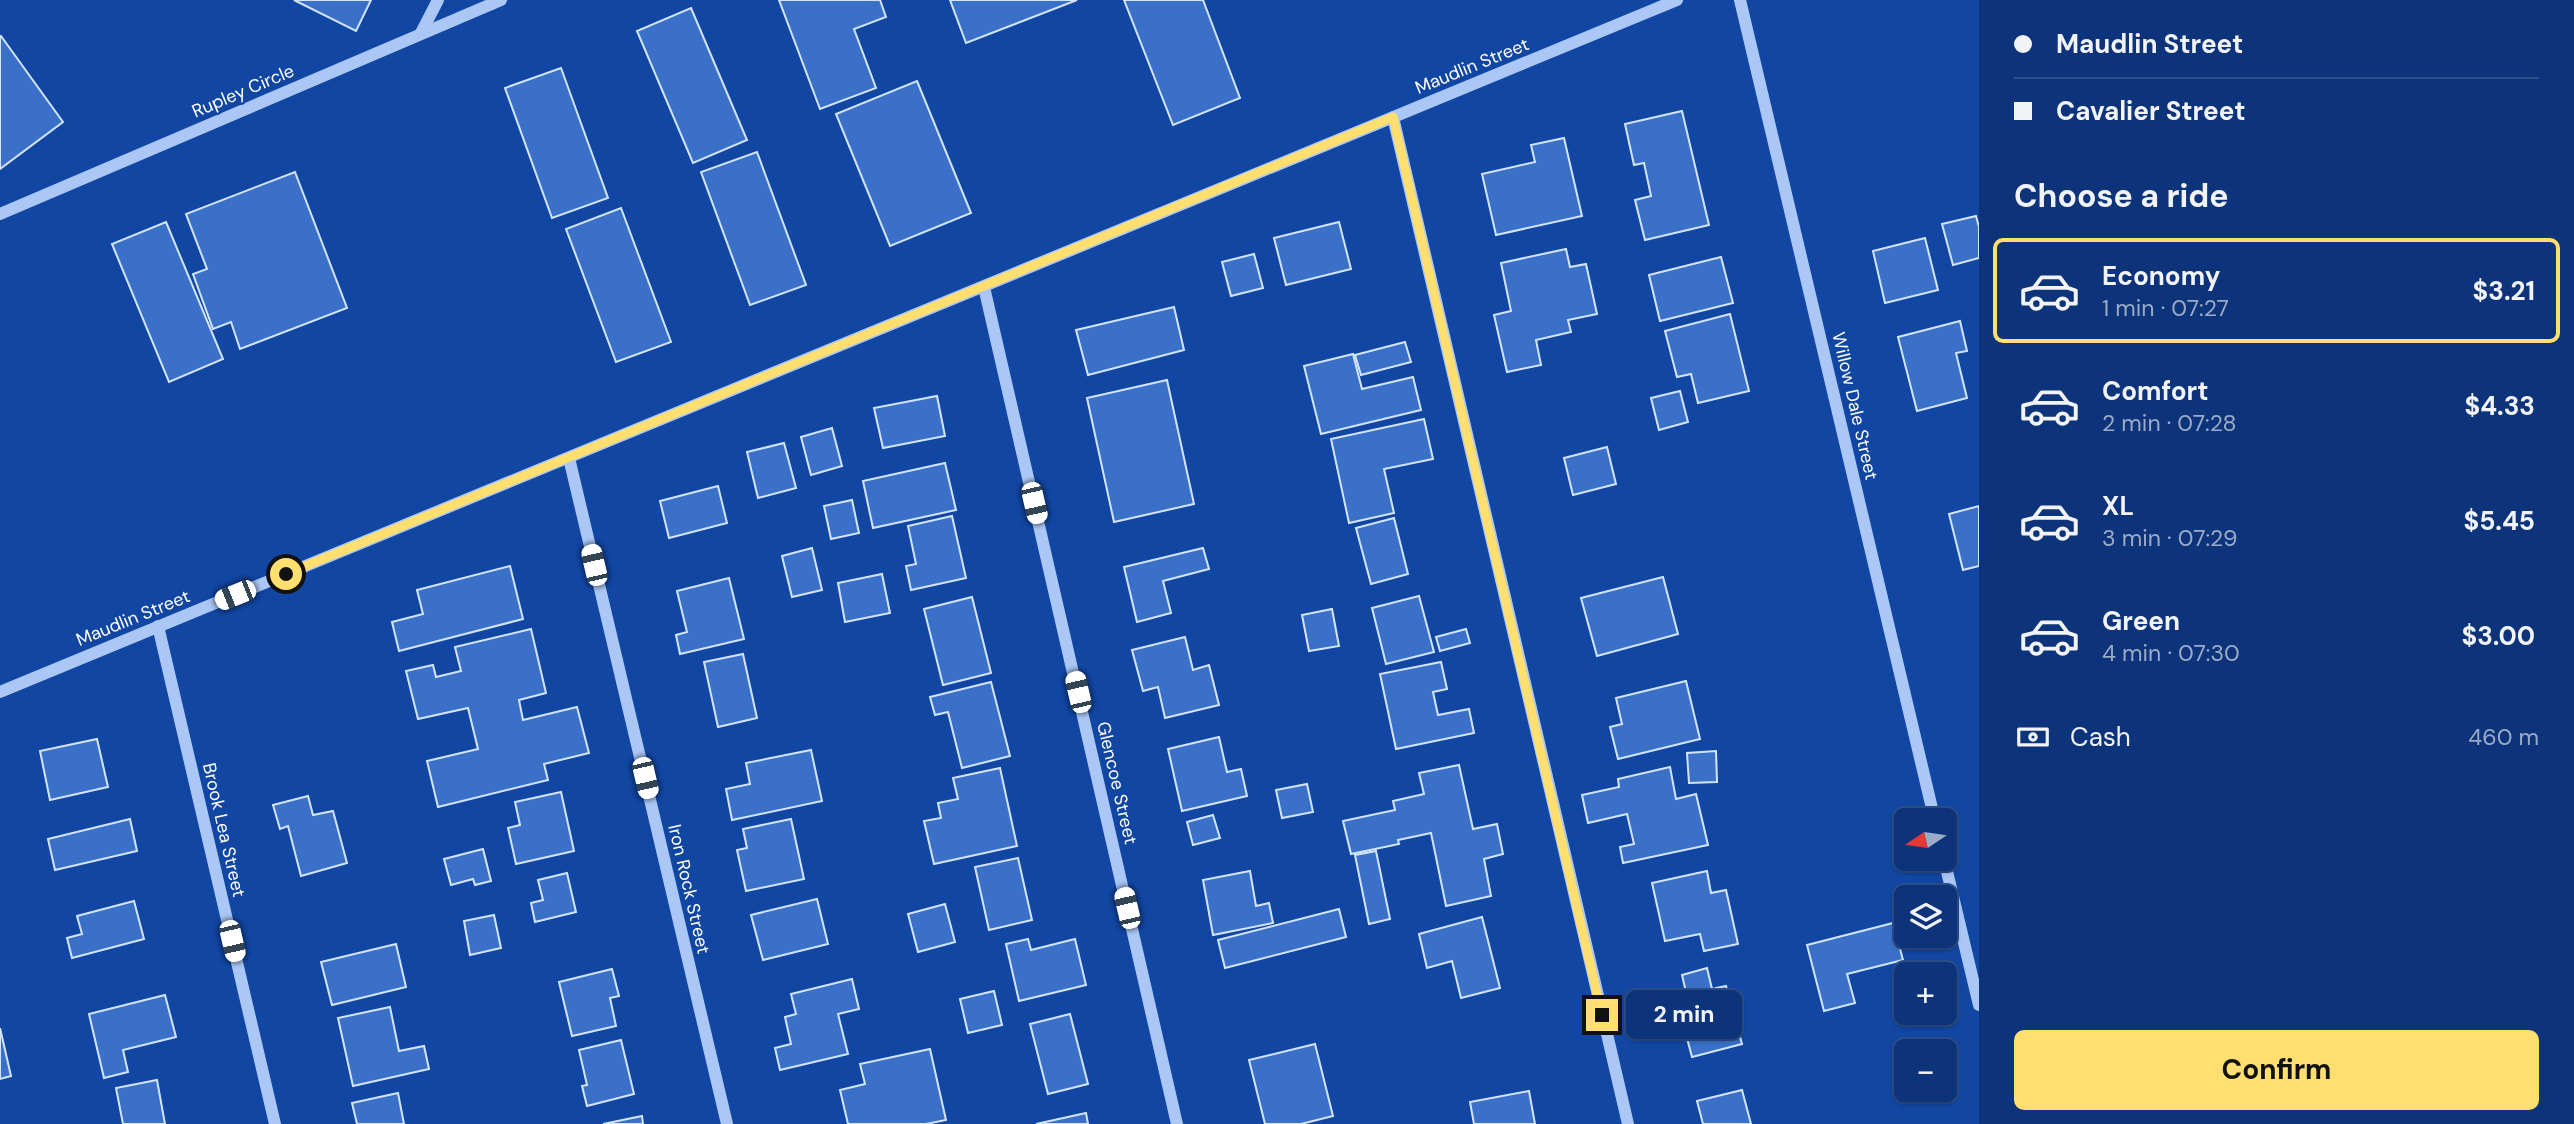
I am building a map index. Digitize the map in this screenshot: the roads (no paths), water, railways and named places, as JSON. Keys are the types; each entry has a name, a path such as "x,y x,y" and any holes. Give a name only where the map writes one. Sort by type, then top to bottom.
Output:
{"street":[{"path":"421,33 438,0"},
{"name":"Rupley Circle","path":"0,214 501,0"},
{"name":"Maudlin Street","path":"0,692 1677,0"},
{"name":"Willow Dale Street","path":"1740,0 1932,808"},
{"path":"1393,117 1628,1124"},
{"name":"Glencoe Street","path":"984,287 1177,1124"},
{"name":"Iron Rock Street","path":"569,458 727,1124"},
{"name":"Brook Lea Street","path":"158,626 275,1124"},
{"path":"1947,872 1979,1005"}]}
